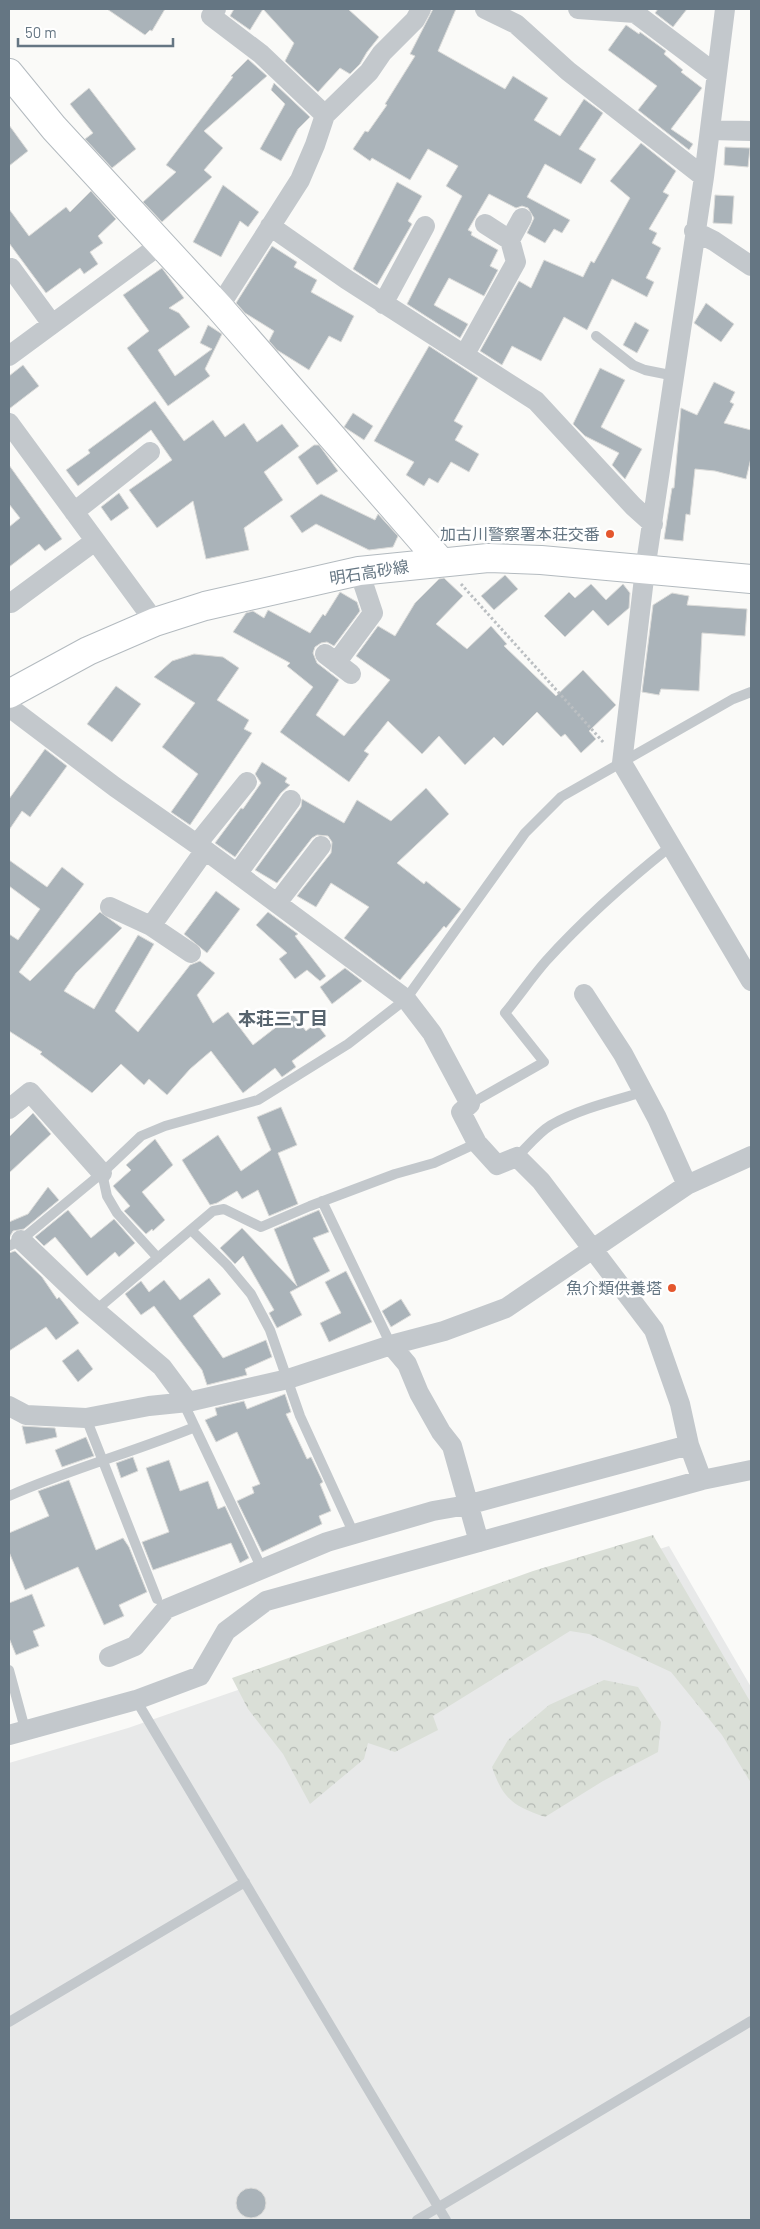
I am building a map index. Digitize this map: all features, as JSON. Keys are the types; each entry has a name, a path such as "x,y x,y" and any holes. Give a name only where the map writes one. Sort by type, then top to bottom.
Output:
{"main road":[{"path":"9,73 54,128 219,307 441,562"},
{"name":"明石高砂線","path":"9,694 88,651 155,622 205,606 359,571 488,558 541,560 751,579"}],"street":[{"path":"216,9 211,16 261,54 325,115"},
{"path":"219,307 300,180 325,115 369,72 382,53 415,20 421,9"},
{"path":"485,9 516,24 568,71 704,177"},
{"path":"578,9 635,13 716,74"},
{"path":"725,9 704,177 694,231 675,376 645,570 622,763 751,981"},
{"path":"710,130 751,131"},
{"path":"510,240 522,218"},
{"path":"465,354 516,262 510,240 486,224"},
{"path":"270,226 383,304 465,354 536,401 633,506 653,524"},
{"path":"383,304 425,226"},
{"path":"694,231 714,241 751,266"},
{"path":"9,356 161,244"},
{"path":"11,268 52,324"},
{"path":"9,423 155,622"},
{"path":"74,512 150,452"},
{"path":"11,604 95,541"},
{"path":"338,664 373,612 359,571"},
{"path":"9,707 115,787 201,847 406,999 432,1033 470,1104 461,1112 477,1143 497,1165 517,1157 541,1181 654,1330 680,1404 689,1445 702,1480"},
{"path":"151,926 201,847 247,782"},
{"path":"237,874 291,800"},
{"path":"277,903 321,846"},
{"path":"110,907 151,926 190,953"},
{"path":"584,994 623,1054 687,1185"},
{"path":"9,1108 30,1092 102,1173"},
{"path":"9,1406 26,1415 86,1418 150,1406 186,1402 288,1379 391,1345 444,1331 506,1308 687,1185 751,1156"},
{"path":"15,1243 162,1367 186,1402"},
{"path":"391,1345 407,1364 441,1432 452,1446 479,1542"},
{"path":"109,1657 135,1646 166,1609 327,1542 433,1511 468,1505 689,1445"},
{"path":"17,1732 136,1700 200,1676 226,1631 266,1601 702,1480 751,1470"}],"lane":[{"path":"596,336 634,365 645,370 675,376"},
{"path":"15,1243 102,1173 141,1136 165,1126 258,1100 348,1044 406,999 524,832 560,796 622,763 733,699 751,692"},
{"path":"470,1104 544,1062 505,1013 544,963 570,935 640,870 671,846"},
{"path":"517,1157 532,1140 551,1125 576,1113 643,1092"},
{"path":"96,1310 213,1211 224,1209 261,1227 322,1201 395,1174 434,1163 477,1143"},
{"path":"102,1173 107,1196 118,1213 158,1258"},
{"path":"322,1201 391,1345"},
{"path":"191,1230 227,1266 251,1294 270,1330 300,1416 354,1534"},
{"path":"186,1402 195,1427 262,1569"},
{"path":"86,1418 157,1599"},
{"path":"9,1496 195,1427"},
{"path":"9,1670 17,1732"},
{"path":"136,1700 446,2220"},
{"path":"9,2022 245,1882"},
{"path":"417,2220 751,2021"}],"path":[{"path":"441,562 622,763"}],"shaded area":[{"path":"669,1546 751,1687 751,2220 9,2220 9,1763 128,1728 480,1606"}],"green space":[{"path":"653,1535 751,1703 751,1783 722,1735 671,1672 589,1634 570,1631 433,1716 438,1730 395,1752 368,1743 364,1759 310,1804 283,1754 248,1709 232,1678 533,1571"},
{"path":"604,1680 638,1687 661,1722 658,1752 603,1781 545,1817 517,1805 500,1787 492,1767 508,1740 549,1705"}],"building":[{"path":"107,9 165,9 152,31 150,30 145,35"},
{"path":"234,9 263,9 250,30 230,16"},
{"path":"263,9 348,9 379,37 360,64 350,74 340,68 318,92 285,61 294,43"},
{"path":"433,9 456,9 438,51 505,89 513,76 548,98 534,120 560,136 584,99 603,113 579,149 596,159 581,184 545,164 527,197 570,220 562,233 554,229 545,243 527,233 534,218 528,208 522,206 516,208 489,194 468,230 472,232 471,235 498,250 490,266 498,270 484,296 449,278 434,305 468,324 460,338 407,304 462,196 446,186 458,166 428,149 410,180 372,158 370,161 353,149 365,131 368,132 387,105 385,104 415,56 410,54"},
{"path":"658,9 687,9 673,27 655,13"},
{"path":"626,25 639,34 640,32 666,51 664,54 683,70 681,72 702,88 671,129 693,144 689,150 638,110 657,86 608,50"},
{"path":"248,59 267,76 204,131 223,148 204,170 212,177 162,222 143,202 176,172 166,165 233,77 231,76"},
{"path":"274,83 310,117 298,129 281,161 260,149 285,104 271,90"},
{"path":"89,88 136,149 112,168 85,139 93,133 70,104"},
{"path":"9,125 28,151 9,166"},
{"path":"641,143 676,171 663,192 669,195 649,229 657,233 652,243 661,248 646,278 654,282 647,297 612,279 587,330 564,317 541,361 512,346 502,365 480,351 519,281 531,288 544,260 583,277 591,261 594,263 630,198 610,181"},
{"path":"725,147 750,148 748,167 724,165"},
{"path":"397,182 422,196 408,221 412,224 377,285 353,269"},
{"path":"223,185 259,212 248,227 240,221 221,257 193,242"},
{"path":"91,191 116,219 98,236 103,243 90,252 98,264 84,274 80,268 46,293 9,243 9,209 29,236 66,207 70,212"},
{"path":"715,195 734,196 732,224 713,223"},
{"path":"272,246 297,262 294,267 317,280 311,292 354,316 341,342 329,336 309,370 277,350 269,341 274,331 245,313 236,303"},
{"path":"162,268 184,298 169,308 179,313 190,327 158,350 175,376 212,349 200,343 208,325 222,334 205,369 210,376 168,406 127,348 149,331 123,295"},
{"path":"706,303 734,324 721,342 694,323"},
{"path":"635,322 649,330 637,353 623,345"},
{"path":"429,346 478,378 454,421 463,426 455,440 479,454 469,472 451,462 438,483 429,478 424,486 406,475 414,462 374,441"},
{"path":"23,365 39,386 9,409 9,376"},
{"path":"600,368 625,380 601,427 642,449 625,479 612,465 619,453 585,436 573,424"},
{"path":"714,382 735,392 730,402 734,404 724,423 751,430 751,458 746,479 715,471 695,469 690,515 686,514 683,541 664,539 672,488 674,488 681,408 697,415"},
{"path":"155,401 184,441 213,420 225,437 244,423 257,442 282,424 299,446 264,472 283,500 244,528 249,550 206,559 193,501 157,528 129,490 172,460 151,430 78,486 66,470 90,453 88,450"},
{"path":"353,413 373,426 364,440 344,427"},
{"path":"314,445 319,445 338,471 317,485 298,457"},
{"path":"9,465 62,539 45,551 39,544 9,567 9,527 20,518 9,504"},
{"path":"119,493 129,508 111,521 101,507"},
{"path":"321,494 375,520 378,514 398,536 393,547 369,550 316,524 302,533 290,516"},
{"path":"505,575 518,589 494,610 481,596"},
{"path":"444,578 463,596 436,624 467,649 491,626 507,644 504,646 556,696 583,670 616,705 589,731 596,739 581,753 565,734 561,737 537,712 503,746 494,737 465,765 439,736 422,754 388,721 364,751 369,754 349,782 280,732 313,687 287,666 290,663 233,632 246,613 253,611 264,618 268,610 310,633 323,614 325,616 340,592 357,602 360,611 334,646 327,642 321,643 315,647 313,653 317,663 339,680 316,715 344,736 390,680 356,656 378,626 395,636 415,603 439,579"},
{"path":"591,584 606,600 623,584 630,593 629,608 608,626 593,610 565,637 544,616 569,592 575,598"},
{"path":"672,593 689,596 687,605 747,609 745,636 702,633 699,691 661,689 659,695 642,692 653,605"},
{"path":"194,654 223,657 239,668 217,700 249,720 244,729 252,733 190,825 171,812 198,774 162,747 195,703 154,677 172,661"},
{"path":"116,686 141,704 112,742 87,724"},
{"path":"45,749 67,766 30,817 22,811 9,830 9,799"},
{"path":"262,762 287,778 285,782 290,785 281,793 235,857 215,843 241,808 243,809 261,783 255,774"},
{"path":"426,788 449,814 397,863 424,884 426,881 461,909 446,928 444,926 400,980 344,938 369,907 331,883 316,907 297,896 331,853 332,842 328,836 317,835 312,838 277,883 255,870 301,807 302,799 344,823 357,800 391,821"},
{"path":"9,860 47,887 62,867 84,884 19,972 30,981 100,912 122,928 76,973 64,991 94,1009 138,935 154,944 115,1011 138,1032 190,965 200,961 215,973 197,995 213,1023 228,1012 253,1045 293,1014 306,1031 316,1023 326,1036 292,1061 296,1067 282,1077 275,1068 243,1093 211,1051 190,1069 167,1095 149,1079 144,1085 121,1064 92,1093 40,1054 42,1052 9,1031 9,934 18,940 40,909 9,886"},
{"path":"216,891 240,909 207,953 184,934"},
{"path":"268,912 298,934 295,936 326,976 320,981 307,970 295,979 279,959 287,953 256,925"},
{"path":"345,968 362,981 332,1004 320,987"},
{"path":"281,1107 297,1145 278,1153 298,1204 269,1216 258,1190 242,1199 237,1191 210,1205 182,1160 218,1135 241,1171 271,1150 257,1117"},
{"path":"33,1113 51,1134 9,1173 9,1137"},
{"path":"155,1139 173,1165 142,1192 165,1220 153,1231 152,1229 146,1234 124,1211 130,1206 113,1186 131,1170 126,1165"},
{"path":"48,1187 59,1200 24,1229 13,1231 9,1238 9,1222 28,1214"},
{"path":"68,1210 91,1238 114,1219 135,1243 119,1257 115,1252 87,1276 55,1237 44,1246 35,1237"},
{"path":"319,1210 329,1232 313,1238 330,1271 290,1292 302,1315 277,1328 269,1313 274,1310 243,1256 235,1264 220,1248 242,1228 297,1286 274,1229"},
{"path":"15,1251 42,1277 57,1299 59,1297 79,1323 56,1340 46,1327 9,1351 9,1253"},
{"path":"346,1271 372,1322 329,1342 320,1323 341,1313 325,1282"},
{"path":"209,1278 221,1294 193,1316 223,1358 266,1340 272,1357 245,1369 247,1375 207,1385 202,1370 154,1306 141,1315 125,1294 141,1281 149,1292 164,1280 180,1300"},
{"path":"401,1299 411,1315 391,1327 382,1311"},
{"path":"78,1349 93,1369 78,1382 62,1361"},
{"path":"285,1394 291,1412 286,1414 307,1459 311,1457 323,1482 320,1484 331,1511 319,1516 322,1524 262,1552 237,1501 254,1493 252,1487 260,1484 237,1432 216,1442 205,1420 217,1415 215,1408 244,1401 247,1409"},
{"path":"22,1426 55,1428 57,1437 26,1444"},
{"path":"86,1437 94,1456 62,1467 55,1450"},
{"path":"133,1457 138,1471 121,1478 116,1463"},
{"path":"169,1460 180,1491 208,1481 218,1509 225,1506 249,1558 240,1563 231,1543 153,1570 142,1542 169,1532 146,1468"},
{"path":"69,1480 96,1550 123,1538 129,1547 147,1592 119,1605 124,1616 104,1625 78,1567 25,1590 9,1552 9,1533 49,1516 38,1491"},
{"path":"32,1594 45,1626 33,1631 39,1646 16,1655 9,1638 9,1603"},
{"path":"251,2188 257,2189 265,2197 265,2209 257,2217 251,2218 245,2217 237,2209 236,2203 237,2197 245,2189"}],"place":[{"name":"加古川警察署本荘交番","path":"610,534"},
{"name":"魚介類供養塔","path":"672,1288"}],"district":[{"name":"本荘三丁目","path":"283,1019"}]}
